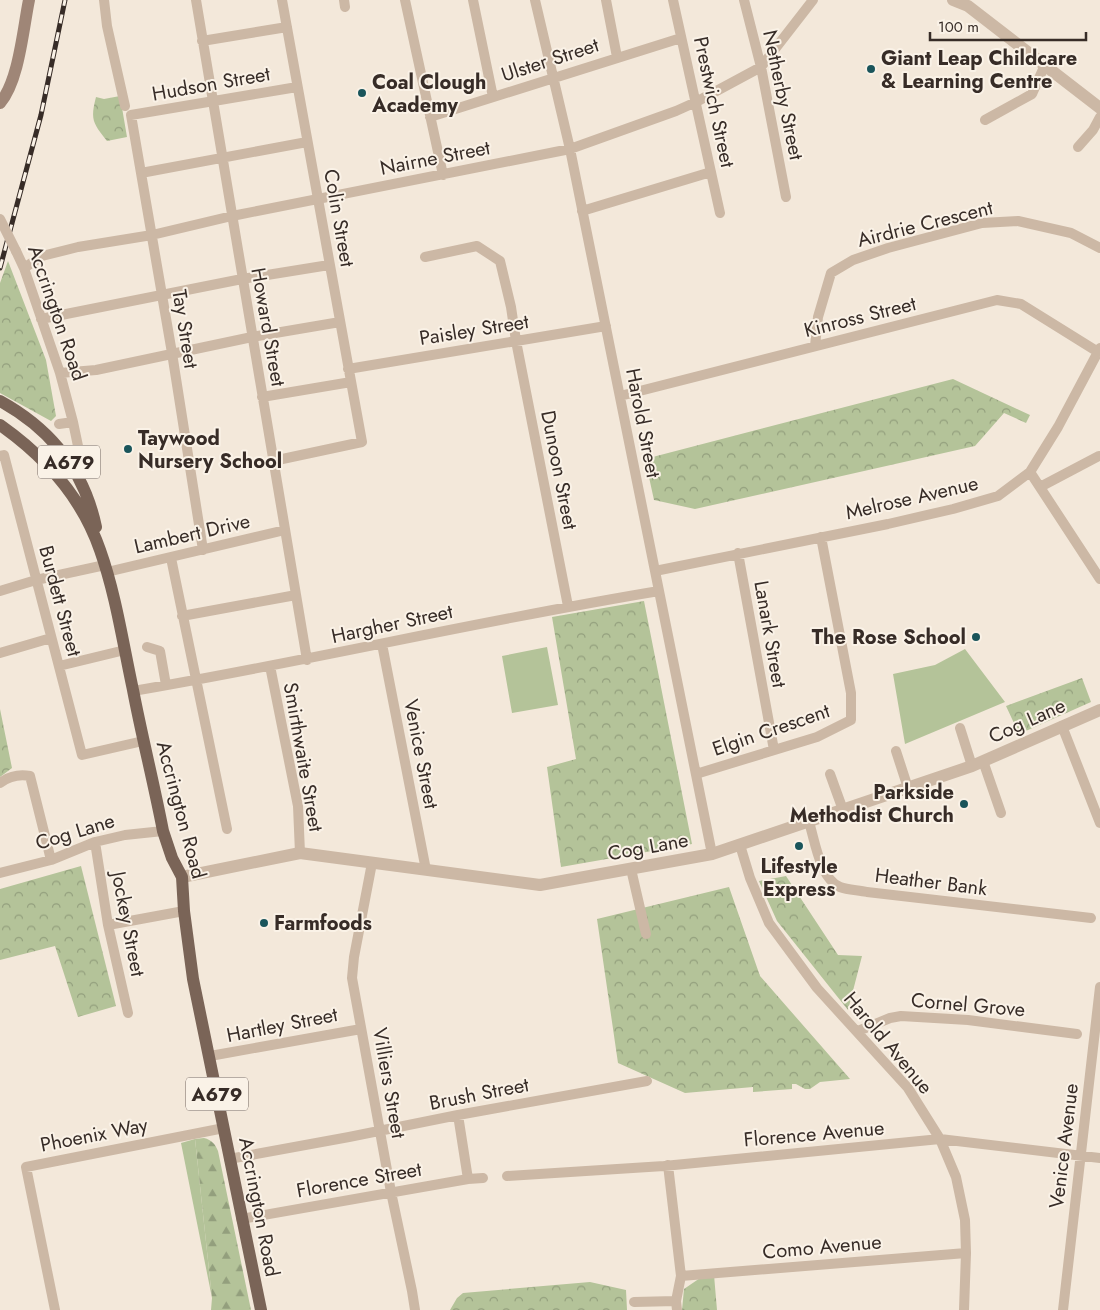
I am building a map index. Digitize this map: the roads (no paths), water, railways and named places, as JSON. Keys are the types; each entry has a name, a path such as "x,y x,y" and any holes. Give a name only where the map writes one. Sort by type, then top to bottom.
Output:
{"main road":[{"path":"2,98 15,71 29,0"},
{"name":"A679","path":"0,401 35,424 54,441 72,465 88,497 100,549"},
{"name":"Accrington Road","path":"0,425 39,456 52,469 76,500 100,549 106,568 163,831 172,858 182,877 184,911 193,979 260,1310"}],"street":[{"name":"Tay Street","path":"104,0 107,26 128,110 152,235 203,550"},
{"name":"Howard Street","path":"196,0 307,660"},
{"name":"Colin Street","path":"273,461 362,442 282,0"},
{"path":"405,0 443,175"},
{"path":"473,0 493,97"},
{"name":"Harold Street","path":"535,0 570,149 712,854"},
{"path":"606,0 617,58"},
{"name":"Prestwich Street","path":"673,0 720,213"},
{"name":"Netherby Street","path":"744,0 761,67 786,197"},
{"name":"Nairne Street","path":"24,268 42,256 78,247 152,235 232,216 570,149 676,111 761,67 813,0"},
{"path":"953,0 968,6 1100,108"},
{"path":"202,41 287,27"},
{"name":"Ulster Street","path":"430,117 681,38"},
{"path":"985,120 1032,94 1044,66"},
{"name":"Hudson Street","path":"128,110 212,102 297,87"},
{"path":"1078,147 1093,130 1100,117"},
{"path":"140,173 307,142"},
{"path":"582,211 711,172"},
{"name":"Accrington Road","path":"0,219 24,268 60,373 78,446"},
{"name":"Airdrie Crescent","path":"815,346 818,317 831,273 853,260 888,248 982,224 1018,221 1071,233 1100,248"},
{"name":"Dunoon Street","path":"425,257 477,246 500,261 511,307 568,606"},
{"path":"40,319 242,279 330,264"},
{"name":"Kinross Street","path":"620,396 997,300 1021,304 1099,350"},
{"path":"60,373 96,370 252,337 340,322"},
{"name":"Paisley Street","path":"348,369 606,326"},
{"name":"Melrose Avenue","path":"655,571 953,509 998,496 1030,472 1058,427 1099,350"},
{"path":"262,397 351,382"},
{"path":"59,424 73,422"},
{"name":"Burdett Street","path":"2,456 82,755 143,741"},
{"path":"1040,488 1100,456"},
{"path":"1030,472 1100,579"},
{"name":"Lambert Drive","path":"0,591 36,580 170,558 285,530"},
{"name":"Elgin Crescent","path":"696,774 817,737 851,720 851,693 821,537"},
{"name":"Lanark Street","path":"738,553 774,750"},
{"path":"170,558 227,829"},
{"name":"Hargher Street","path":"133,691 307,660 568,606 659,591"},
{"path":"182,616 296,595"},
{"path":"0,653 52,638"},
{"name":"Venice Street","path":"382,644 426,870"},
{"path":"147,647 160,651 166,685"},
{"path":"58,666 125,650"},
{"name":"Smirthwaite Street","path":"270,666 298,806 300,853"},
{"name":"Cog Lane","path":"182,877 300,853 540,885 631,869 712,854 809,822 977,764 1100,710"},
{"path":"1062,726 1100,823"},
{"path":"960,728 1001,813"},
{"path":"896,751 908,788"},
{"path":"830,774 844,810"},
{"path":"0,783 6,779 23,775 30,776 51,860"},
{"name":"Heather Bank","path":"809,822 821,864 828,877 839,887 867,892 1091,918"},
{"name":"Cog Lane","path":"0,873 51,860 95,842 125,835 163,831"},
{"name":"Jockey Street","path":"95,842 108,925 128,1013"},
{"name":"Harold Avenue","path":"740,845 750,878 769,924 817,988 908,1088 940,1139 956,1176 965,1220 964,1310"},
{"name":"Villiers Street","path":"372,863 352,968 352,978 391,1192 412,1291 414,1310"},
{"path":"631,869 646,934"},
{"path":"108,925 184,911"},
{"name":"Venice Avenue","path":"1063,1310 1100,987"},
{"name":"Cornel Grove","path":"858,1031 890,1018 901,1016 968,1020 1077,1034"},
{"name":"Hartley Street","path":"210,1056 361,1029"},
{"name":"Brush Street","path":"229,1159 647,1081"},
{"path":"458,1115 468,1179"},
{"name":"Phoenix Way","path":"55,1310 26,1166 224,1128"},
{"name":"Florence Avenue","path":"507,1176 668,1165 940,1139 1100,1158"},
{"path":"634,1302 676,1305 681,1276 668,1165"},
{"name":"Florence Street","path":"241,1219 391,1192 483,1178"},
{"name":"Como Avenue","path":"681,1276 966,1253"}],"railway":[{"path":"0,268 41,115 65,0"}],"place":[{"name":"Giant Leap Childcare & Learning Centre","path":"871,69"},
{"name":"Coal Clough Academy","path":"362,93"},
{"name":"Taywood Nursery School","path":"128,449"},
{"name":"The Rose School","path":"976,637"},
{"name":"Parkside Methodist Church","path":"964,804"},
{"name":"Lifestyle Express","path":"799,846"},
{"name":"Farmfoods","path":"264,923"}]}
